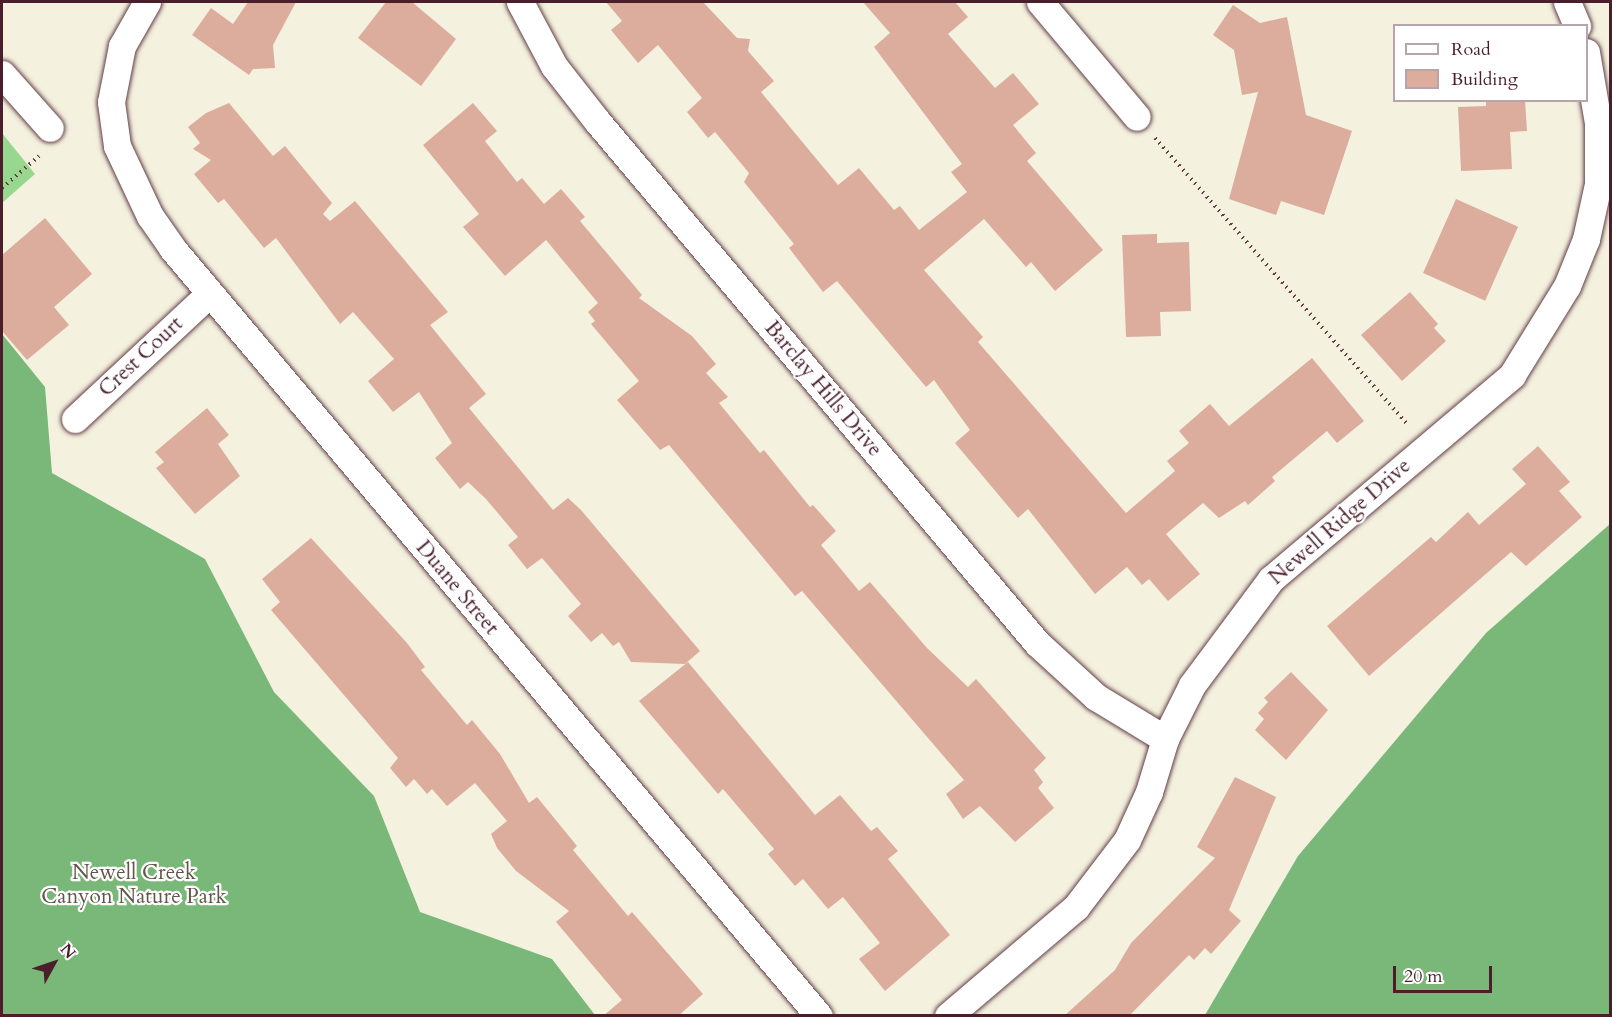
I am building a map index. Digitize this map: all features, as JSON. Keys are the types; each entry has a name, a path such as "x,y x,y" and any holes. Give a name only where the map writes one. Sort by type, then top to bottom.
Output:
{"street":[{"name":"Duane Street","path":"147,2 122,46 111,102 117,146 150,216 208,295 819,1016"},
{"name":"Barclay Hills Drive","path":"520,2 554,66 597,121 1037,643 1096,697 1165,739"},
{"path":"1040,2 1137,117"},
{"path":"1567,2 1576,24"},
{"name":"Newell Ridge Drive","path":"948,1016 1076,907 1127,840 1149,792 1165,739 1192,685 1271,579 1512,375 1567,286 1586,239 1598,184 1598,123 1588,58"},
{"path":"2,74 50,128"},
{"name":"Crest Court","path":"75,420 208,295"}],"path":[{"path":"1137,117 1387,402"},
{"path":"2,188 40,155 50,128"}],"green space":[{"path":"2,133 35,174 2,203"},
{"name":"Newell Creek Canyon Nature Park","path":"2,334 45,387 52,473 205,559 274,692 374,796 420,912 552,959 595,1015 2,1015"},
{"path":"1610,524 1610,1015 1205,1015 1298,856 1486,633"}],"building":[{"path":"248,2 296,2 273,45 275,68 253,69 249,75 192,35 211,8 233,24"},
{"path":"386,2 412,2 456,39 421,86 358,38"},
{"path":"606,2 703,2 737,38 750,39 748,51 774,81 761,92 838,185 859,168 894,210 900,206 919,230 967,192 951,172 962,164 874,47 890,33 863,2 955,2 968,17 948,34 995,88 1013,73 1039,104 1013,125 1036,153 1027,161 1103,250 1055,291 1031,262 1026,267 984,219 924,270 983,337 978,342 1126,513 1175,471 1167,461 1189,443 1179,431 1210,404 1229,426 1312,358 1364,421 1337,443 1327,431 1272,477 1275,481 1248,505 1245,501 1219,518 1203,503 1166,534 1200,574 1168,601 1149,579 1142,585 1127,567 1095,594 1028,509 1018,518 955,443 970,430 934,380 926,387 837,281 823,292 789,248 794,244 744,182 749,173 715,132 708,138 687,112 702,98 658,45 638,63 611,30 622,21"},
{"path":"1233,5 1260,23 1287,17 1306,115 1352,131 1324,215 1281,201 1276,215 1229,199 1258,92 1242,95 1234,50 1213,35"},
{"path":"1486,102 1525,102 1527,131 1510,132 1512,169 1461,171 1458,107 1486,106"},
{"path":"229,103 273,156 285,146 332,203 323,214 330,221 355,201 448,312 430,325 486,394 469,408 553,510 568,498 581,510 700,651 685,664 631,662 619,642 613,646 602,633 591,642 568,616 581,604 542,558 527,569 508,545 518,537 486,499 468,482 460,489 435,458 452,443 419,392 393,412 368,381 394,359 353,312 340,324 276,238 264,248 224,199 218,203 194,174 211,160 193,149 200,143 188,127 206,113"},
{"path":"473,103 497,131 485,141 517,182 522,178 544,204 561,189 585,217 580,221 642,295 639,298 692,336 716,364 706,373 728,397 719,403 760,453 764,450 810,507 813,505 836,531 821,545 859,591 870,582 927,648 968,687 976,679 1046,758 1034,770 1043,782 1038,788 1054,808 1015,842 980,806 963,819 946,794 964,780 802,591 795,596 669,445 660,450 617,400 639,381 591,324 595,321 588,312 598,303 546,240 505,276 463,227 479,214 423,145"},
{"path":"1456,199 1518,227 1485,301 1423,273"},
{"path":"45,218 92,274 54,307 69,325 27,360 2,331 2,255"},
{"path":"1157,234 1157,243 1189,242 1191,311 1160,312 1161,336 1126,337 1122,235"},
{"path":"1410,292 1438,324 1434,328 1446,341 1402,381 1361,335"},
{"path":"207,408 229,435 218,444 240,476 195,514 156,468 164,462 155,452"},
{"path":"1538,446 1570,482 1559,491 1582,517 1526,566 1511,552 1369,676 1327,626 1431,537 1436,542 1468,512 1479,525 1526,484 1512,469"},
{"path":"311,538 407,643 425,667 421,670 467,725 472,720 500,754 529,803 537,797 577,846 573,850 628,916 632,912 703,994 678,1016 603,1016 622,1000 556,922 569,911 516,871 497,848 491,834 507,821 475,783 447,806 432,789 427,794 414,779 406,787 390,768 398,758 271,610 280,602 262,579"},
{"path":"688,662 815,815 840,795 871,831 877,827 898,851 888,859 950,935 885,991 859,959 880,943 843,897 828,909 803,879 795,886 768,854 774,849 723,789 718,794 639,701"},
{"path":"1291,672 1328,710 1286,760 1255,730 1264,719 1258,713 1268,702 1264,698"},
{"path":"1235,777 1276,797 1229,910 1241,921 1211,954 1205,948 1194,960 1189,955 1129,1016 1064,1016 1115,970 1131,943 1215,858 1197,847"}]}
